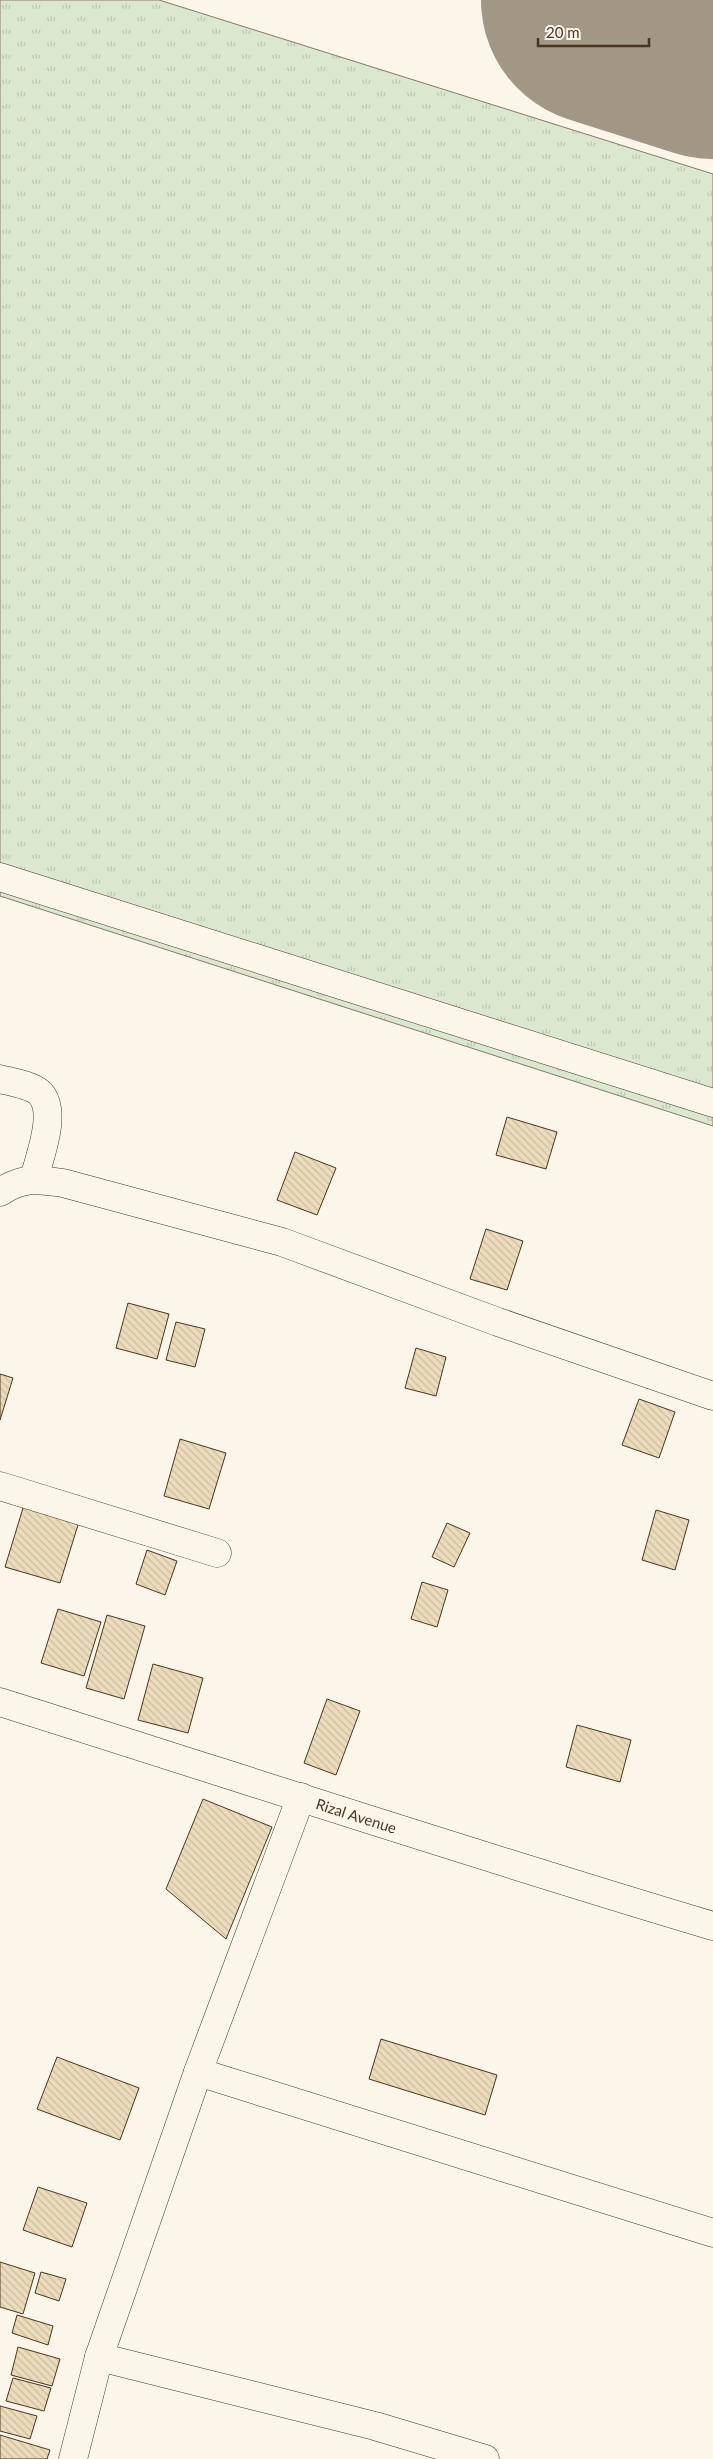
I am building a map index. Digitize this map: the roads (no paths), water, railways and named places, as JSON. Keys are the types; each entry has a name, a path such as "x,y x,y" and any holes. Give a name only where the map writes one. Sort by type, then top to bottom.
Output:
{"street":[{"path":"0,877 713,1103"},
{"path":"0,1079 27,1087 40,1094 47,1109 48,1124 34,1179"},
{"path":"0,1192 12,1184 34,1179 63,1184 282,1242 498,1322 713,1396"},
{"path":"0,1486 217,1553"},
{"name":"Rizal Avenue","path":"0,1702 521,1869 713,1926"},
{"path":"73,2459 99,2358 198,2072 301,1797"},
{"path":"198,2072 713,2233"},
{"path":"99,2358 375,2426 485,2459"}]}
